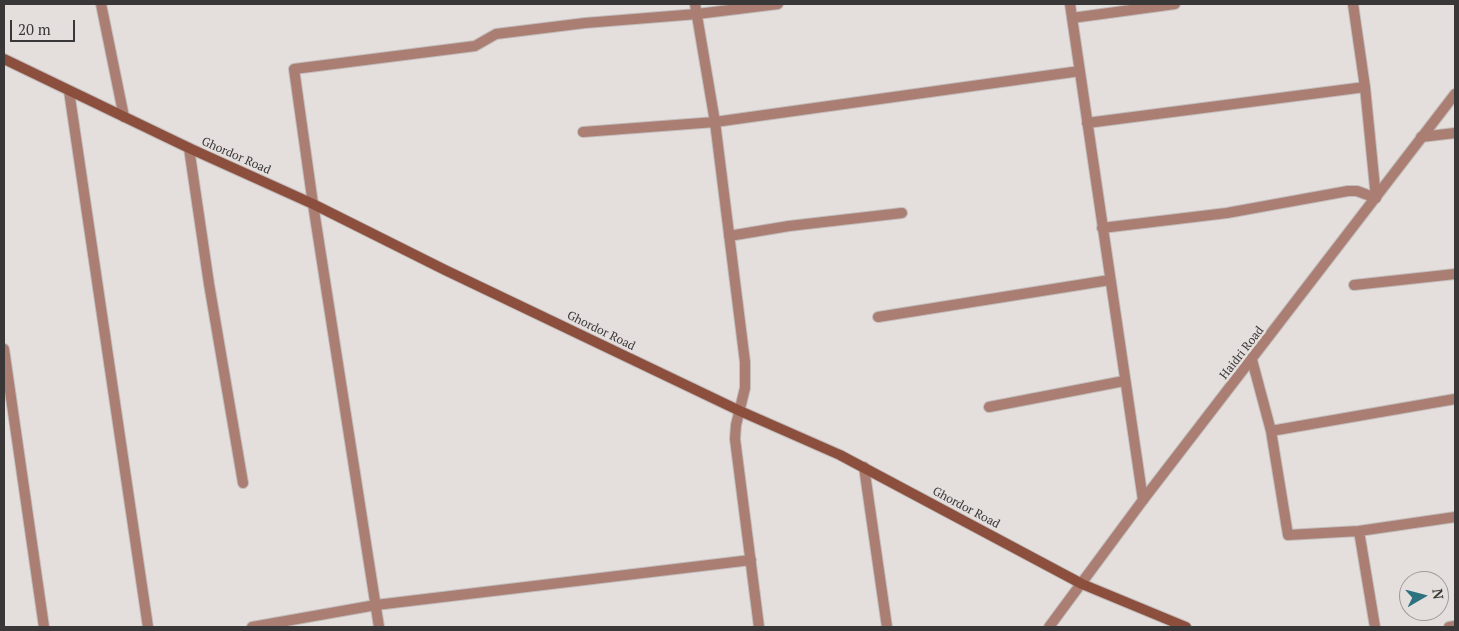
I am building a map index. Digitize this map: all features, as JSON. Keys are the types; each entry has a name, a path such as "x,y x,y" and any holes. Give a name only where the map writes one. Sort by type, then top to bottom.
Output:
{"main road":[{"name":"Ghordor Road","path":"4,60 189,148 313,204 445,270 740,412 840,455 1082,584 1166,623 1186,627"}],"street":[{"path":"101,4 124,117"},
{"path":"379,627 313,204 294,69 475,46 496,34 696,9 778,4"},
{"path":"1070,4 1143,500"},
{"path":"1072,18 1175,4"},
{"path":"1102,228 1228,213 1348,191 1357,191 1376,198 1365,87 1353,4"},
{"path":"696,9 715,122 745,362 745,388 736,425 735,439 759,627"},
{"path":"583,132 715,122 1080,71"},
{"path":"1087,122 1365,87"},
{"path":"69,91 148,627"},
{"name":"Haidri Road","path":"1049,627 1143,500 1455,94"},
{"path":"1421,137 1455,133"},
{"path":"189,148 209,284 243,483"},
{"path":"729,236 789,226 902,213"},
{"path":"1354,285 1455,274"},
{"path":"878,317 1110,280"},
{"path":"4,349 44,627"},
{"path":"1252,360 1271,431 1288,535 1359,531 1455,517"},
{"path":"989,407 1124,381"},
{"path":"1271,431 1455,399"},
{"path":"864,467 887,627"},
{"path":"1359,531 1375,627"},
{"path":"252,627 376,605 751,560"},
{"path":"1449,627 1455,626"}]}
